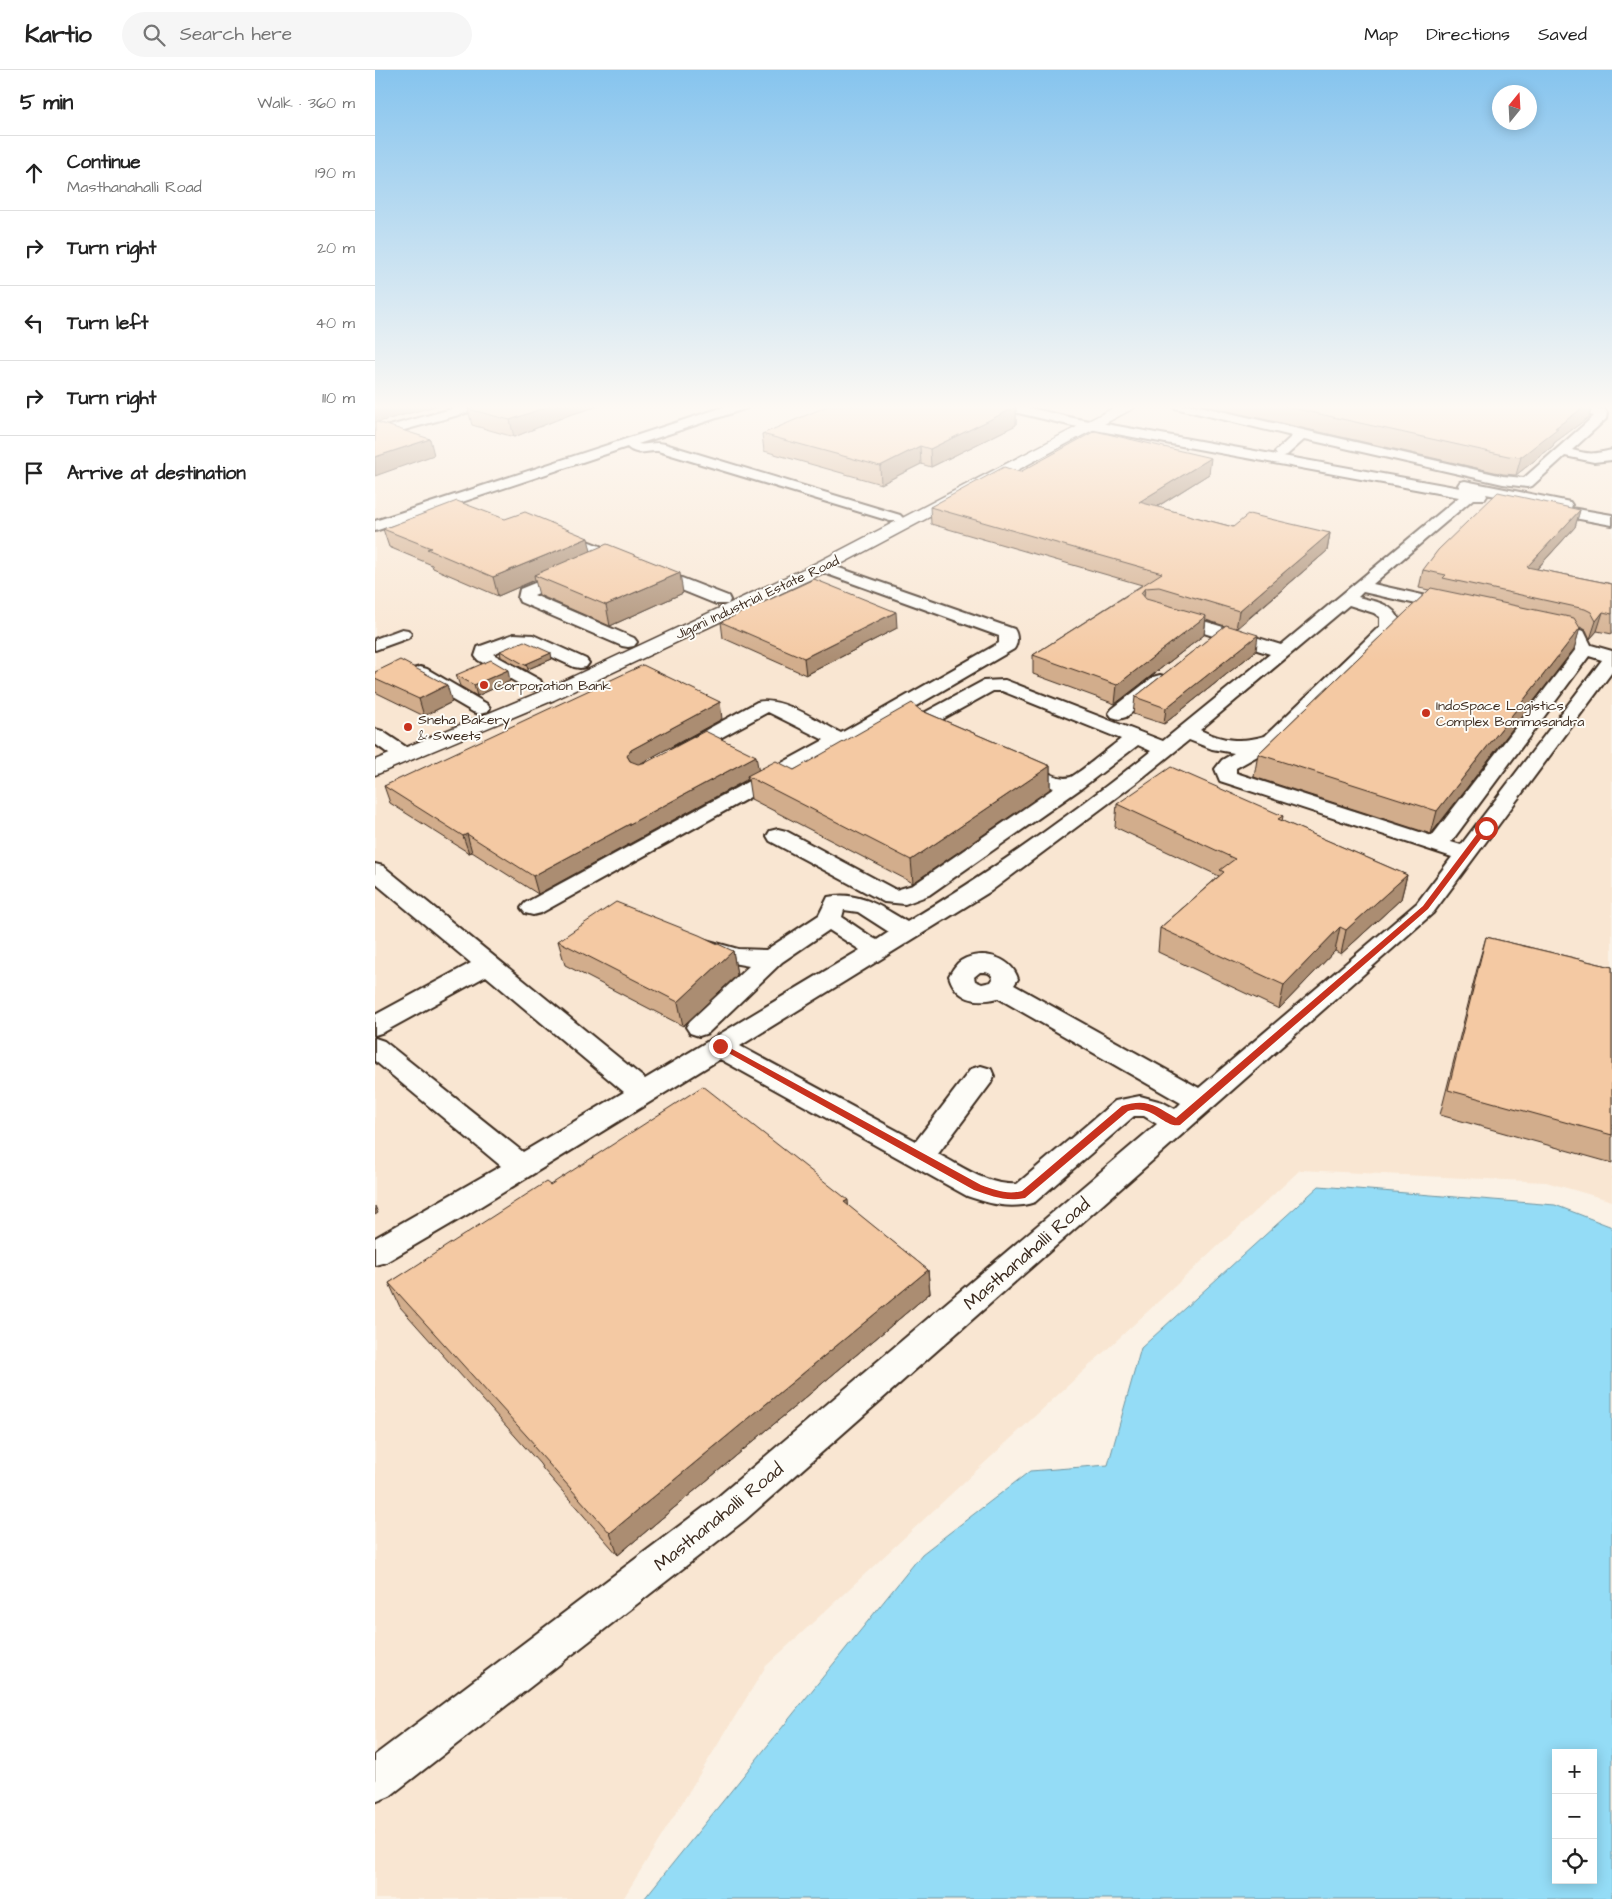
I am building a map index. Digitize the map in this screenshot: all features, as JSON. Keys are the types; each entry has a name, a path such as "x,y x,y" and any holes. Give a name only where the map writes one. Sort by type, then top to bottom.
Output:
{"main road":[{"name":"Jigani Industrial Estate Road","path":"375,768 391,752 480,708 721,600 895,518 948,490"},
{"name":"Jigani Industrial Estate Road","path":"391,752 547,696 822,567 957,490"}],"street":[{"path":"375,526 483,490"},
{"path":"803,490 895,518"},
{"path":"1472,490 1612,514"},
{"path":"1472,490 1612,520"},
{"path":"375,1253 522,1167 983,886 1130,778 1284,652 1475,491"},
{"path":"545,530 721,600"},
{"path":"611,556 526,593 526,598 627,642"},
{"path":"533,908 839,740 847,738 1008,645 1008,633 822,567"},
{"path":"1353,593 1409,609 1471,611"},
{"path":"1353,593 1389,614 1388,628"},
{"path":"1409,609 1272,740 1229,764 1225,769 1227,776 1466,854"},
{"path":"1159,613 1284,652"},
{"path":"1437,844 1457,818 1603,655 1581,644 1578,635 1528,623"},
{"path":"1207,644 1221,633"},
{"path":"375,645 402,634"},
{"path":"533,684 484,656 484,651 514,639 527,639 580,663"},
{"name":"Masthanahalli Road","path":"375,1780 732,1508 1425,908 1486,828 1603,655"},
{"path":"1119,713 1177,667"},
{"path":"420,673 480,708"},
{"path":"1037,682 1119,713 1177,739"},
{"path":"964,742 929,726 929,718 990,685 1005,686 1135,738 1177,739 1222,747 1249,746 1272,740"},
{"path":"668,759 763,706 772,706 839,740"},
{"path":"375,735 391,752"},
{"path":"778,836 892,897 905,897 921,890 1076,783 1135,738"},
{"path":"1000,758 1053,782 1076,783"},
{"path":"1457,818 1486,828"},
{"path":"375,871 644,1092"},
{"path":"699,1027 773,957 829,919 836,902 864,906 907,933"},
{"path":"829,919 864,943 879,950"},
{"path":"679,938 716,953 748,958 773,957"},
{"path":"375,1026 489,964"},
{"path":"1000,988 1201,1102"},
{"path":"720,1046 977,1188 998,1195 1013,1197 1025,1194 1125,1108 1137,1105 1150,1108 1177,1123"},
{"path":"375,1047 522,1167"},
{"path":"920,1157 981,1076"}],"shaded area":[{"path":"375,490 1612,490 1612,1201 1546,1182 1300,1170 766,1666 623,1899 375,1899"}],"water":[{"path":"1319,1186 1555,1205 1612,1227 1612,1899 644,1899 922,1554 1030,1471 1108,1465 1141,1348"}],"building":[{"path":"961,490 1158,490 1139,502 1233,527 1249,514 1330,533 1239,611 1159,587 1145,588 1141,593 1146,599 1206,616 1117,685 1033,655 1162,573 930,507"},
{"path":"1498,492 1580,510 1527,567 1612,584 1612,614 1603,612 1596,621 1591,612 1585,609 1443,578 1446,575 1423,570 1438,550"},
{"path":"457,501 505,519 525,512 588,538 493,577 427,549 431,548 383,529"},
{"path":"607,544 680,573 606,605 534,575"},
{"path":"814,579 896,612 804,658 721,622"},
{"name":"IndoSpace Logistics Complex Bommasandra","path":"1431,588 1574,618 1580,628 1437,811 1258,754"},
{"path":"1226,625 1258,635 1166,708 1135,697"},
{"path":"524,641 551,653 526,664 527,666 500,651"},
{"path":"400,660 447,685 419,699 375,679 375,672"},
{"path":"491,660 508,670 474,685 456,675"},
{"path":"643,665 720,702 631,750 627,756 630,761 638,764 647,762 705,731 756,756 533,876 467,834 463,836 384,786"},
{"path":"912,703 920,710 1050,766 911,860 747,776 776,761 794,770"},
{"path":"1171,767 1283,816 1278,819 1407,875 1346,930 1340,927 1284,985 1160,928 1224,872 1220,870 1235,859 1117,804"},
{"path":"616,902 699,935 733,951 678,1002 558,941"},
{"path":"1486,937 1612,967 1612,1135 1448,1090"},
{"path":"703,1086 848,1200 844,1202 928,1270 610,1533 533,1446 535,1445 389,1283 546,1182 550,1185"}],"place":[{"name":"Corporation Bank","path":"484,685"},
{"name":"IndoSpace Logistics Complex Bommasandra","path":"1426,713"},
{"name":"Sneha Bakery & Sweets","path":"408,727"}],"route":[{"path":"720,1046 977,1188 998,1195 1013,1197 1025,1194 1125,1108 1137,1105 1150,1108 1177,1123 1425,908 1486,828"}]}
